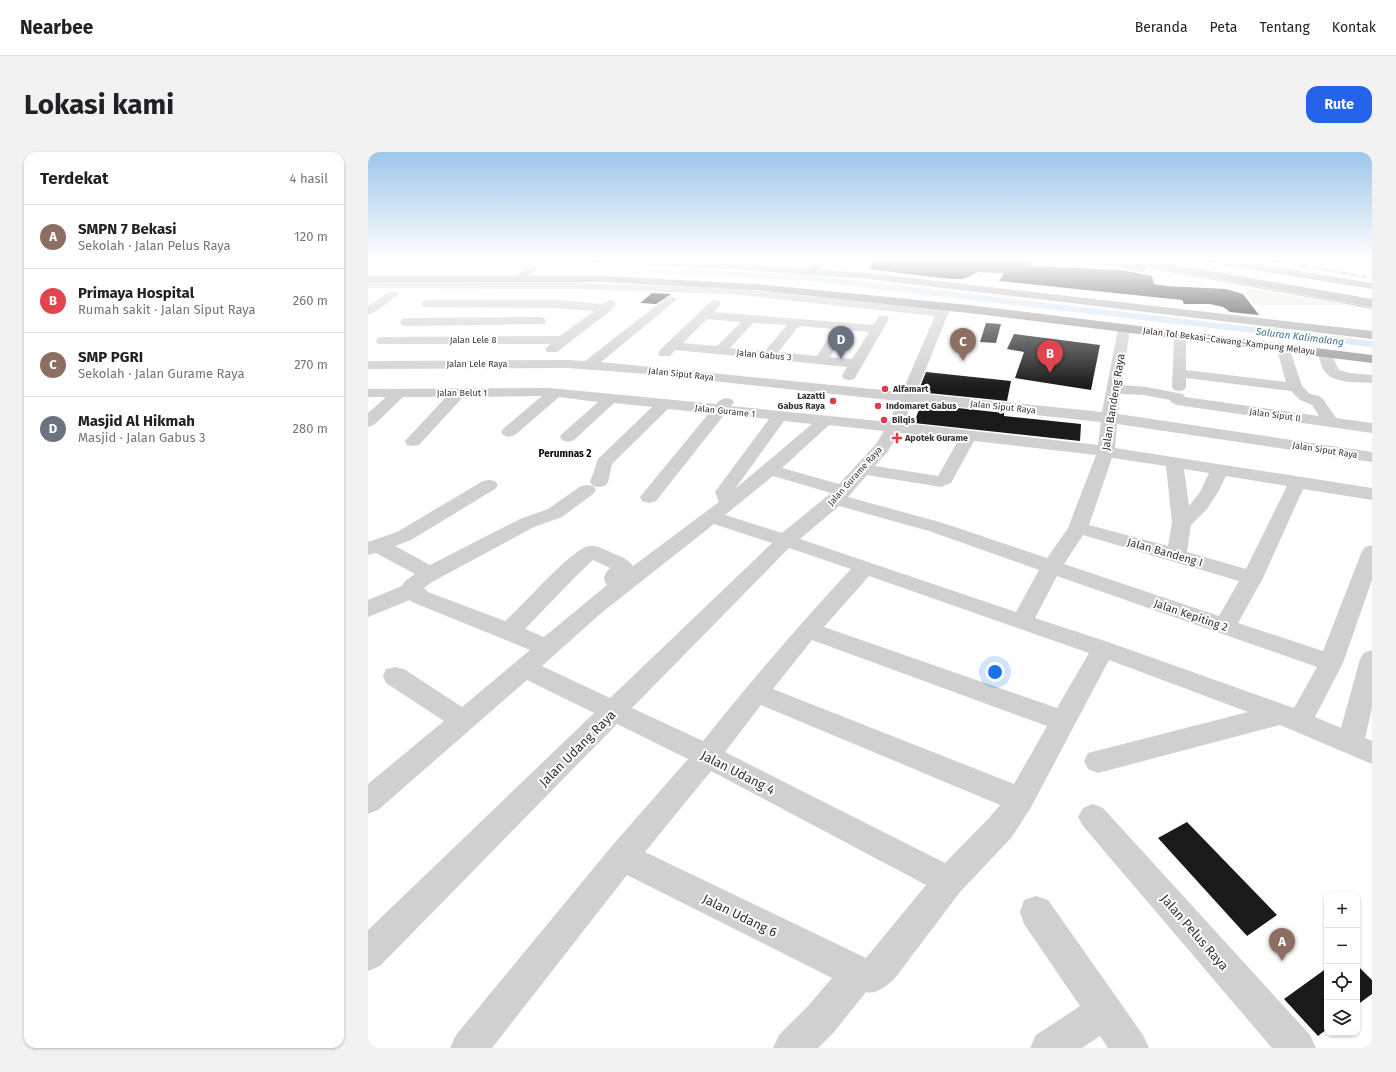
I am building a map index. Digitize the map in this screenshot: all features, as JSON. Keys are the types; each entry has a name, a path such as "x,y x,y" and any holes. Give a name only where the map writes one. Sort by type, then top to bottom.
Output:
{"highway":[{"name":"Jalan Tol Bekasi–Cawang–Kampung Melayu","path":"901,302 1372,360"},
{"name":"Jalan Tol Bekasi–Cawang–Kampung Melayu","path":"960,302 1372,351"}],"main road":[{"path":"1021,302 1062,309 1372,335"},
{"path":"944,311 1062,309 1124,329 1372,360"}],"street":[{"path":"368,311 382,302"},
{"path":"406,322 431,302"},
{"path":"531,364 613,302"},
{"path":"509,432 552,393 667,302"},
{"path":"647,370 718,302"},
{"path":"861,302 944,311"},
{"path":"428,304 556,304 606,308"},
{"path":"522,340 556,304"},
{"path":"841,390 876,329 893,305"},
{"name":"Jalan Gurame Raya","path":"785,541 839,495 882,447 894,428 944,311"},
{"path":"705,315 876,329"},
{"path":"720,351 750,318"},
{"path":"406,322 540,321"},
{"name":"Jalan Lele 8","path":"406,322 378,344 563,340"},
{"path":"769,356 796,322"},
{"path":"821,360 842,326"},
{"name":"Jalan Bandeng Raya","path":"1022,622 1051,567 1078,528 1106,452 1124,329"},
{"path":"1178,428 1177,399 1180,372 1180,337"},
{"name":"Jalan Gabus 3","path":"672,346 856,364"},
{"path":"1284,350 1295,387 1305,397 1314,399 1318,402 1331,423"},
{"path":"1325,354 1330,370 1333,372 1366,378 1372,395"},
{"name":"Jalan Lele Raya","path":"369,366 531,364 587,365"},
{"name":"Jalan Siput Raya","path":"587,365 1110,418 1372,457"},
{"path":"1180,372 1295,387"},
{"path":"649,497 743,381"},
{"name":"Jalan Siput II","path":"1114,390 1146,391 1177,399 1372,428"},
{"name":"Jalan Belut 1","path":"368,393 552,393"},
{"path":"368,422 399,393"},
{"path":"413,441 458,393"},
{"name":"Jalan Gurame 1","path":"552,393 969,435 1106,452 1372,494"},
{"path":"568,437 610,399"},
{"path":"368,609 412,590 412,587 415,584 430,574 527,523 555,513 593,486 604,463 664,404"},
{"path":"729,502 726,499 724,492 780,416"},
{"path":"368,802 525,668 546,648 623,585 771,470 824,421"},
{"path":"862,469 941,482 945,479 969,435"},
{"path":"1174,462 1182,523 1176,554"},
{"path":"1182,523 1196,512 1210,491 1220,469"},
{"name":"Jalan Kepiting 2","path":"771,470 839,495 1331,662"},
{"path":"1225,626 1252,578 1297,483"},
{"path":"374,548 404,536 489,485"},
{"path":"711,518 785,541 1103,649 1296,720 1355,745 1372,659"},
{"name":"Jalan Bandeng I","path":"1078,528 1176,554 1252,578"},
{"name":"Jalan Udang Raya","path":"368,954 785,541"},
{"path":"374,548 430,574"},
{"path":"1098,761 1296,720 1331,662 1372,551"},
{"path":"508,631 523,619 553,587 590,552 594,552 621,565 623,568 614,576 614,580 623,585"},
{"path":"469,1048 622,857 707,756 756,692 808,630 864,568"},
{"path":"412,590 420,597 508,631 546,648"},
{"path":"808,630 1062,721"},
{"path":"792,1048 821,1019 858,973 870,976 883,966 949,881 1000,828 1020,800 1062,721 1103,649"},
{"name":"Jalan Udang 4","path":"525,668 707,756 949,881"},
{"path":"395,676 463,721"},
{"path":"756,692 1020,800"},
{"name":"Jalan Pelus Raya","path":"1093,817 1297,1048"},
{"name":"Jalan Udang 6","path":"622,857 858,973"},
{"path":"1036,912 1130,1048"},
{"path":"1049,1048 1088,1023 1093,1018 1105,1012"}],"shaded area":[{"path":"1252,302 1332,302 1372,308 1372,310 1343,305 1254,305"}],"building":[{"path":"641,302 659,302 656,304 640,303"},
{"path":"1183,302 1249,302 1259,315 1230,312 1223,307 1210,304 1184,304"},
{"path":"986,323 1001,324 996,343 980,342"},
{"path":"1014,334 1100,345 1091,390 1015,378 1024,352 1007,349"},
{"path":"926,372 1011,381 1007,401 918,392"},
{"path":"921,404 1004,413 1004,416 1081,424 1080,441 914,423"},
{"path":"1187,822 1277,915 1247,936 1158,838"},
{"path":"1360,968 1372,980 1372,994 1360,1003"},
{"path":"1324,970 1324,1031 1318,1036 1284,999"}],"waterway":[{"name":"Saluran Kalimalang","path":"1012,302 1372,344"}],"tram line":[{"path":"1338,302 1372,308"}],"place":[{"name":"Masjid Al Hikmah","path":"841,359"},
{"name":"SMP PGRI","path":"963,361"},
{"name":"Primaya Hospital","path":"1050,373"},
{"name":"Alfamart","path":"885,389"},
{"name":"Lazatti Gabus Raya","path":"833,401"},
{"name":"Indomaret Gabus","path":"878,406"},
{"name":"Bilqis","path":"884,420"},
{"name":"Apotek Gurame","path":"897,438"},
{"name":"SMPN 7 Bekasi","path":"1282,961"}],"district":[{"name":"Perumnas 2","path":"565,453"}]}
